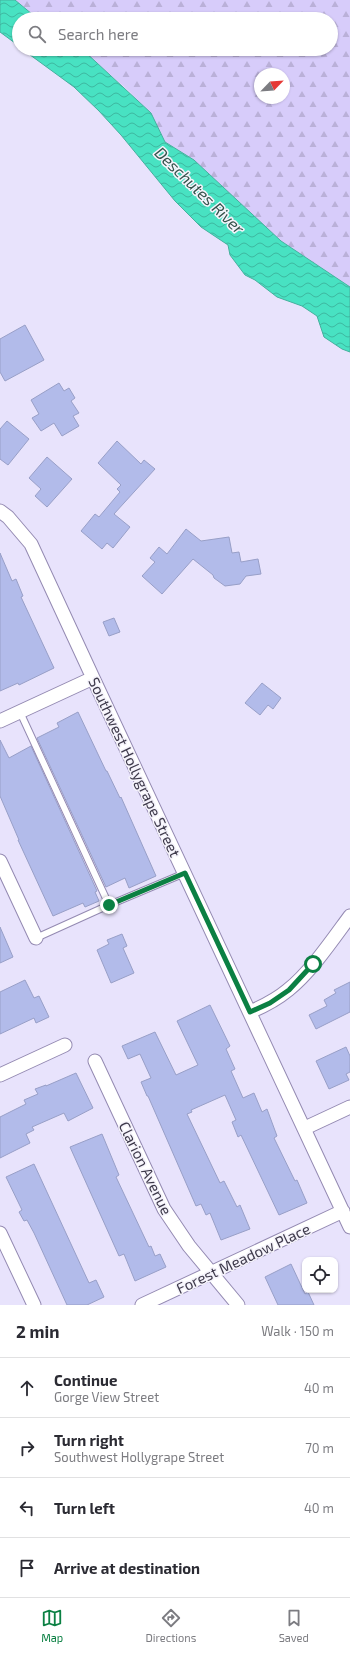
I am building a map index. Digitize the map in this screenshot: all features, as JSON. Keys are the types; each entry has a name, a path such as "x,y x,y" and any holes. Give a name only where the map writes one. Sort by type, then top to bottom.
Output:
{"street":[{"name":"Southwest Hollygrape Street","path":"0,511 8,517 31,544 350,1227"},
{"path":"0,721 93,678"},
{"path":"0,861 36,938"},
{"path":"250,1012 270,1003 289,990 313,964 350,916"},
{"path":"0,1075 65,1045"},
{"name":"Clarion Avenue","path":"95,1060 164,1209 189,1246 213,1273 238,1305"},
{"path":"305,1128 350,1107"},
{"name":"Forest Meadow Place","path":"142,1305 343,1212"},
{"path":"0,1233 34,1305"}],"lane":[{"path":"20,712 109,905"},
{"path":"36,938 185,873"}],"green space":[{"path":"15,0 350,0 350,287 281,241 194,160 165,142 158,128 130,92 89,56 338,56 338,12 30,12"}],"water":[{"path":"0,0 15,0 30,12 12,12 12,41 0,32"},
{"name":"Deschutes River","path":"32,56 89,56 151,113 165,142 194,160 281,241 350,287 350,352 342,349 324,337 317,316 302,306 277,297 255,280 245,275 230,255 228,245 201,227 175,201 121,135 74,87"}],"building":[{"path":"25,325 44,360 5,381 0,372 0,339"},
{"path":"59,383 64,391 69,388 75,398 71,401 79,413 73,416 79,426 62,436 54,423 41,431 32,418 39,414 31,400"},
{"path":"7,421 29,439 8,465 0,459 0,429"},
{"path":"117,441 141,464 144,460 155,469 114,514 130,527 113,548 107,543 102,549 81,531 95,514 99,517 120,492 117,489 121,485 98,463"},
{"path":"47,457 72,479 47,507 35,496 41,489 29,478"},
{"path":"186,529 201,541 229,537 232,553 239,552 241,562 258,559 261,574 246,576 240,584 225,586 193,559 162,594 142,576 155,562 150,558 159,547 167,554"},
{"path":"0,553 12,581 16,579 23,596 21,597 54,668 19,685 18,683 0,691"},
{"path":"114,618 120,632 109,636 103,622"},
{"path":"262,683 281,698 273,709 268,705 260,715 245,703"},
{"path":"78,712 106,771 120,798 121,797 156,876 129,888 125,878 106,887 37,738 59,727 57,723"},
{"path":"0,740 9,758 31,746 97,891 95,892 99,901 85,907 83,903 53,916 18,840 0,796"},
{"path":"0,927 13,957 0,963"},
{"path":"122,934 127,946 123,948 134,973 111,983 97,950 109,944 107,940"},
{"path":"25,980 34,998 39,996 49,1017 36,1023 34,1018 0,1034 0,992"},
{"path":"350,982 350,1012 316,1029 309,1015 327,1006 324,1000 336,993 334,990"},
{"path":"210,1005 230,1046 226,1049 235,1069 231,1071 243,1098 254,1093 262,1112 267,1109 277,1136 274,1138 295,1181 297,1180 307,1203 279,1215 241,1135 238,1137 232,1122 236,1120 225,1095 191,1110 192,1112 187,1114 220,1183 224,1181 237,1207 240,1205 250,1229 221,1240 210,1213 206,1215 201,1204 196,1206 147,1096 141,1082 151,1078 140,1054 128,1059 122,1046 155,1032 176,1075 198,1065 177,1021"},
{"path":"346,1047 350,1056 350,1072 346,1074 349,1080 329,1089 316,1061"},
{"path":"76,1073 93,1108 68,1121 64,1113 32,1127 34,1130 26,1134 30,1143 0,1158 0,1117 26,1104 24,1100 38,1094 35,1089 46,1086"},
{"path":"102,1134 119,1175 116,1177 149,1247 151,1246 155,1256 160,1254 166,1267 135,1281 124,1254 119,1256 70,1147"},
{"path":"34,1164 89,1283 96,1280 104,1297 87,1305 67,1305 34,1233 27,1220 24,1221 19,1212 22,1210 6,1177"},
{"path":"291,1264 302,1288 302,1293 308,1293 314,1305 278,1305 265,1277"}],"route":[{"path":"109,905 185,873 250,1012 270,1003 289,990 313,964"}]}
